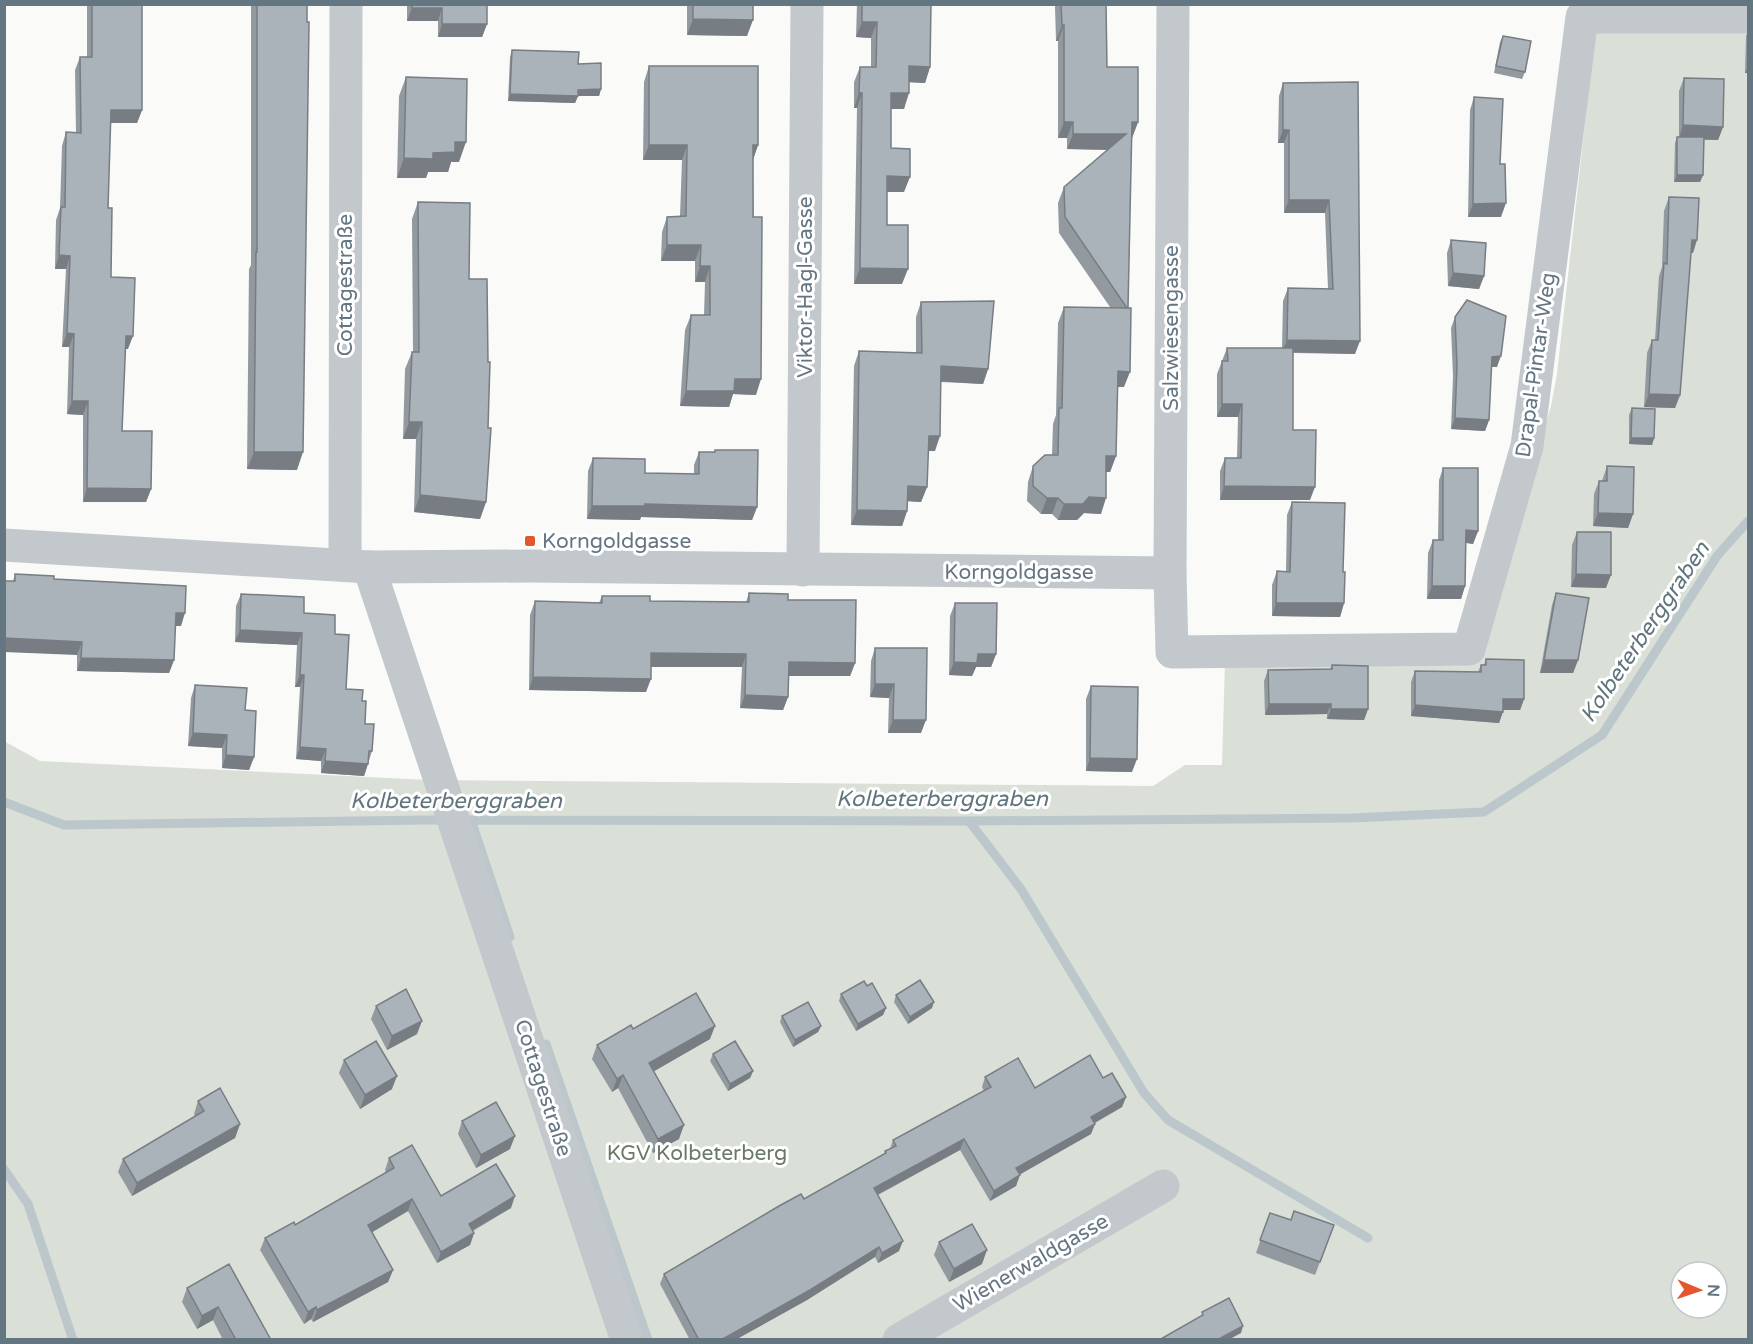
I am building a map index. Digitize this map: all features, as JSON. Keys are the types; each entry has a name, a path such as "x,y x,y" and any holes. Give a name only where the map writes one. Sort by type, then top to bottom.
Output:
{"street":[{"name":"Cottagestraße","path":"346,4 357,566 447,798 627,1340"},
{"name":"Viktor-Hagl-Gasse","path":"803,570 807,4"},
{"name":"Salzwiesengasse","path":"1172,652 1170,573 1173,4"},
{"name":"Drapal-Pintar-Weg","path":"1172,652 1469,649 1527,446 1582,17 1749,17"},
{"name":"Korngoldgasse","path":"4,545 357,566 1170,573"},
{"name":"Wienerwaldgasse","path":"899,1340 1163,1186"}],"green space":[{"name":"KGV Kolbeterberg","path":"1604,28 1748,29 1748,1339 5,1339 4,741 40,761 429,780 1153,786 1185,765 1222,765 1225,663 1474,663 1551,406 1557,374 1595,34"}],"building":[{"path":"92,4 142,4 142,110 111,110 108,208 112,208 111,277 135,278 133,336 126,336 122,431 152,431 151,489 87,488 88,401 72,401 74,334 67,333 70,256 59,255 61,207 65,207 66,132 81,133 80,57 92,57"},
{"path":"257,4 307,4 307,22 309,22 303,452 254,452"},
{"path":"412,4 487,4 487,24 442,24 442,8 412,8"},
{"path":"693,4 753,4 753,20 693,19"},
{"path":"862,4 931,4 930,67 909,66 909,93 891,93 891,148 910,149 910,177 887,176 887,225 908,225 908,269 860,268 862,93 859,93 860,67 876,67 877,22 862,22"},
{"path":"1061,4 1106,4 1107,67 1138,67 1138,122 1132,122 1128,308 1131,308 1130,372 1118,371 1116,456 1106,456 1106,498 1089,497 1083,504 1064,504 1058,498 1047,498 1033,486 1033,466 1045,455 1058,455 1059,408 1062,408 1064,307 1127,308 1065,217 1064,187 1126,134 1073,134 1073,122 1064,122 1064,25 1062,25"},
{"path":"1503,36 1531,41 1525,72 1496,66"},
{"path":"512,50 579,52 578,64 601,63 601,89 578,90 578,96 510,94"},
{"path":"649,66 758,66 758,145 753,145 753,217 762,217 761,379 735,379 734,391 686,391 691,315 710,315 710,266 700,266 701,245 667,245 667,217 686,216 687,145 649,145"},
{"path":"406,77 467,79 466,142 455,142 455,152 433,153 433,159 404,158"},
{"path":"1684,78 1724,79 1723,127 1683,125"},
{"path":"1358,82 1360,341 1287,340 1288,288 1333,289 1329,200 1289,200 1289,130 1283,130 1283,83"},
{"path":"1474,97 1503,99 1500,164 1505,164 1506,203 1473,204"},
{"path":"1677,137 1704,137 1703,175 1677,175"},
{"path":"1669,197 1699,198 1697,240 1692,240 1680,395 1649,394 1652,340 1658,340 1664,263 1667,264"},
{"path":"418,202 470,203 469,279 487,279 488,362 490,362 488,428 491,428 486,502 420,495 422,422 409,422 412,352 419,352"},
{"path":"1451,240 1486,243 1484,276 1453,273"},
{"path":"1467,300 1506,316 1501,356 1492,357 1489,420 1455,418 1457,365 1455,317"},
{"path":"994,301 988,369 941,366 940,436 929,436 927,487 908,486 907,511 857,510 859,351 922,353 921,302"},
{"path":"1227,348 1293,348 1293,430 1316,430 1315,487 1224,486 1225,458 1241,458 1242,404 1222,404 1222,361 1228,361"},
{"path":"1632,408 1655,409 1654,438 1631,438"},
{"path":"715,450 758,450 757,507 645,504 645,506 592,506 593,458 645,459 645,473 699,474 699,452 715,452"},
{"path":"1607,466 1634,467 1633,514 1598,513 1599,481 1607,481"},
{"path":"1443,468 1478,468 1478,531 1466,530 1465,586 1432,586 1433,540 1443,540"},
{"path":"1292,502 1345,503 1344,603 1276,603 1277,571 1290,572"},
{"path":"1577,532 1611,532 1611,575 1576,574"},
{"path":"15,574 54,576 54,579 186,586 185,613 176,613 174,660 81,658 82,642 4,638 4,581 15,581"},
{"path":"749,593 788,594 788,600 856,600 855,663 789,662 788,697 745,695 746,654 651,653 651,679 533,677 535,601 602,603 602,596 650,596 650,601 749,602"},
{"path":"1556,593 1589,598 1578,660 1544,660"},
{"path":"241,594 304,597 304,613 335,615 335,634 349,635 346,689 363,690 362,701 366,701 365,724 374,724 372,751 369,751 368,764 325,761 326,749 300,747 304,675 300,675 302,633 240,630"},
{"path":"955,603 997,603 996,654 978,654 977,663 954,662"},
{"path":"875,648 927,648 926,720 893,720 894,684 875,684"},
{"path":"1486,659 1524,660 1524,699 1503,699 1503,712 1415,705 1415,671 1481,672 1481,665 1486,665"},
{"path":"1332,665 1368,666 1368,709 1331,709 1331,704 1269,704 1268,670 1332,669"},
{"path":"195,685 247,688 245,710 256,711 254,757 226,755 227,735 193,733"},
{"path":"1091,686 1138,687 1137,759 1090,758"},
{"path":"920,980 934,1002 910,1017 896,995"},
{"path":"864,981 867,986 872,983 886,1008 858,1024 841,994"},
{"path":"406,989 422,1021 392,1036 376,1006"},
{"path":"696,993 715,1026 649,1063 684,1125 658,1139 623,1075 617,1079 597,1045 631,1025 633,1029"},
{"path":"808,1002 821,1026 795,1040 782,1016"},
{"path":"376,1041 397,1076 365,1095 344,1060"},
{"path":"735,1041 753,1071 730,1084 713,1054"},
{"path":"1090,1055 1103,1078 1112,1073 1126,1097 1091,1117 1095,1124 1016,1168 1020,1175 994,1191 964,1139 874,1188 903,1241 882,1253 879,1247 810,1290 721,1340 699,1340 664,1274 801,1194 804,1199 886,1153 885,1151 896,1146 893,1140 991,1087 985,1077 1018,1058 1035,1088"},
{"path":"220,1088 240,1124 137,1183 123,1159 204,1111 198,1101"},
{"path":"496,1102 515,1136 481,1155 462,1121"},
{"path":"412,1145 441,1196 496,1164 515,1196 469,1224 474,1233 441,1252 412,1199 368,1225 393,1270 317,1310 316,1307 308,1312 265,1238 294,1222 295,1225 394,1168 389,1158"},
{"path":"1294,1211 1334,1225 1320,1262 1260,1240 1270,1213 1291,1220"},
{"path":"972,1224 987,1250 954,1269 939,1242"},
{"path":"229,1264 271,1340 236,1340 218,1307 202,1316 187,1288"},
{"path":"1229,1298 1243,1326 1217,1340 1159,1340 1203,1315 1202,1312"}],"waterway":[{"name":"Kolbeterberggraben","path":"4,802 64,825 426,820 969,821 1352,818 1484,812 1602,735 1717,556 1748,521"},
{"path":"471,820 510,937"},
{"path":"969,821 1021,889 1144,1093 1168,1120 1368,1238"},
{"path":"546,1044 648,1340"},
{"path":"4,1169 28,1204 73,1340"}],"place":[{"name":"Korngoldgasse","path":"530,541"}]}
